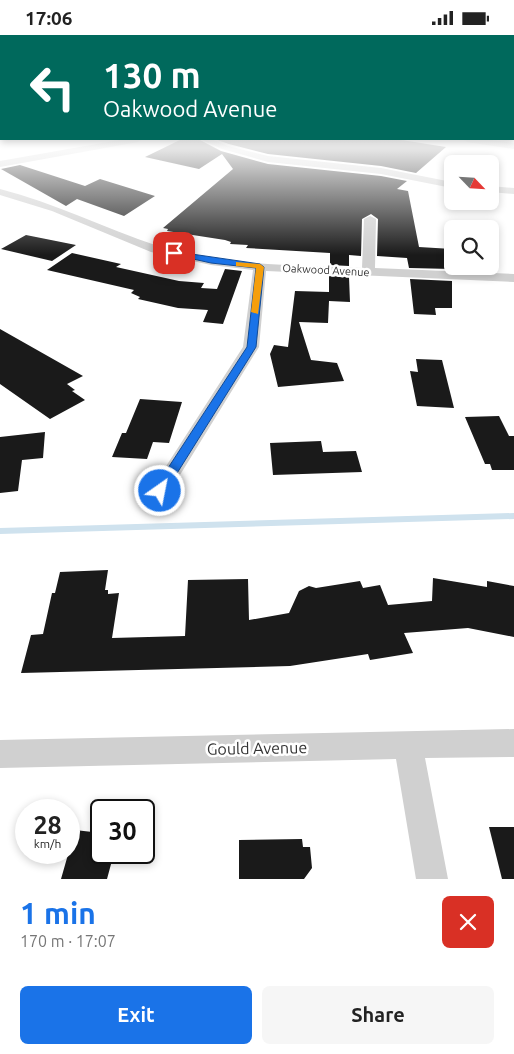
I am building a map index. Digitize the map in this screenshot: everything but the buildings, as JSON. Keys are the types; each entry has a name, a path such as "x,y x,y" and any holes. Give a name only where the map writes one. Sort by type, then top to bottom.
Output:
{"street":[{"path":"413,176 444,183"},
{"path":"499,190 514,191"},
{"name":"Oakwood Avenue","path":"0,192 56,209 155,249 211,261 260,267 514,279"},
{"path":"368,272 370,219"},
{"path":"160,491 251,347 260,267"},
{"name":"Gould Avenue","path":"0,755 514,743"},
{"path":"408,745 432,879"}],"waterway":[{"path":"0,531 514,516"}],"slow traffic":[{"path":"239,264 260,267 255,312"}],"route":[{"path":"160,491 251,347 260,267 211,261 174,253"}]}
